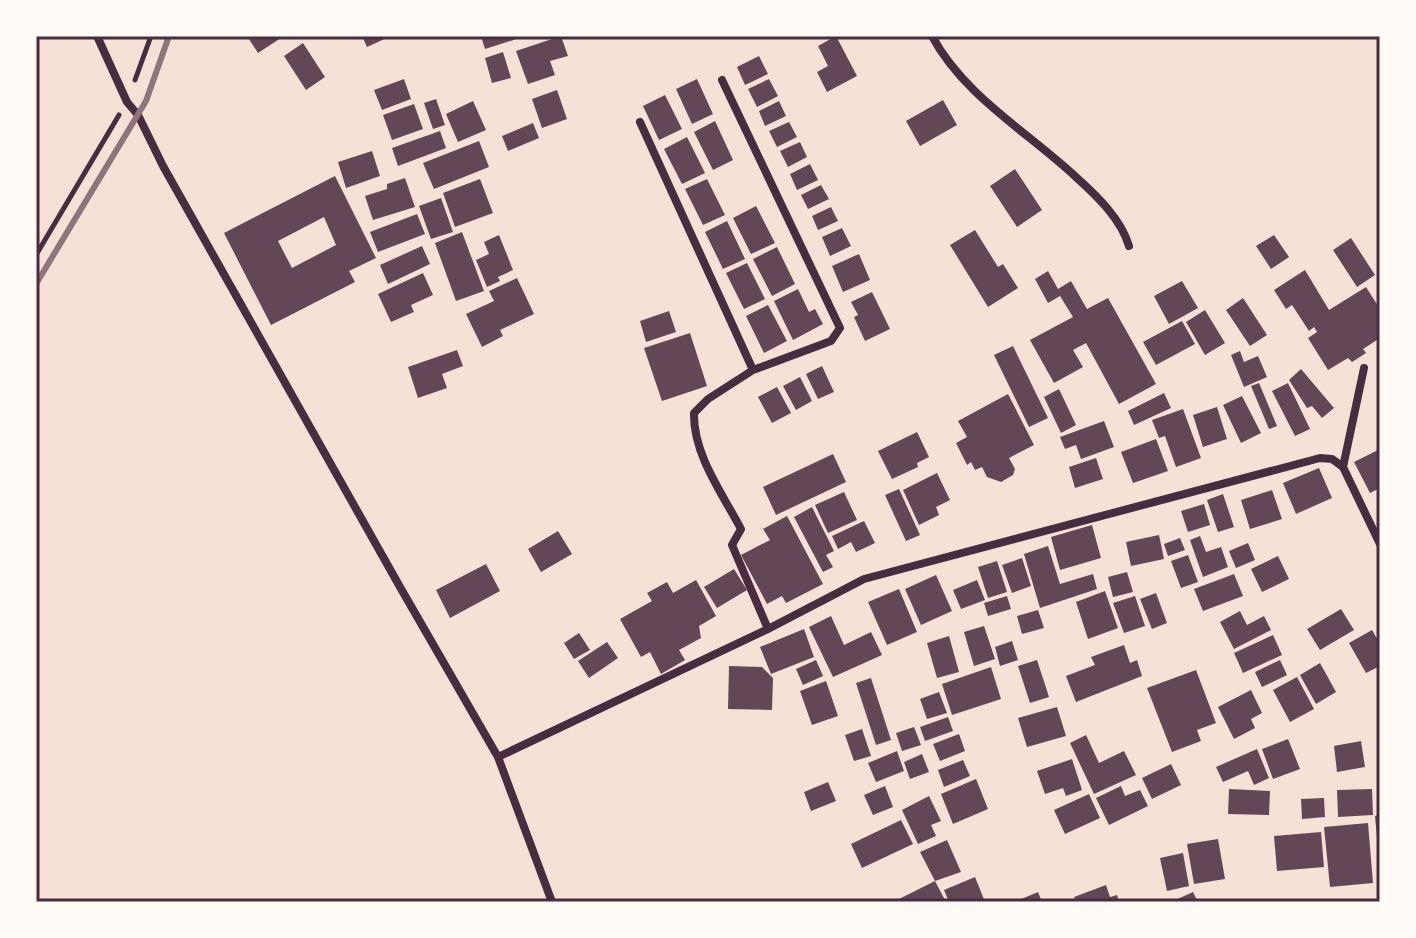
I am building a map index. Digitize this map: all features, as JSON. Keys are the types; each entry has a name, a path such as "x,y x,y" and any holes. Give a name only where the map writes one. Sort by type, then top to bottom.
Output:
{"street":[{"path":"97,36 127,102 138,115 163,166 498,757 552,902"},
{"path":"932,36 945,60 975,91 1091,190 1114,216 1129,246"},
{"path":"722,80 840,328 831,341 753,370 708,399 694,413 693,432 741,529 732,545 768,629"},
{"path":"640,122 753,370"},
{"path":"1343,467 1364,368"},
{"path":"498,757 768,629 864,579 1320,458 1332,459 1343,467 1380,544"}],"path":[{"path":"36,255 127,102 151,36"}],"building":[{"path":"247,36 284,36 258,53"},
{"path":"362,36 391,36 367,47"},
{"path":"481,36 523,36 523,37 485,49"},
{"path":"561,36 568,56 550,61 555,75 528,84 516,51"},
{"path":"836,36 857,76 827,92 817,72 828,66 818,46"},
{"path":"303,43 325,77 306,90 284,56"},
{"path":"503,52 511,78 492,83 485,58"},
{"path":"759,56 768,74 745,85 737,67"},
{"path":"404,79 411,99 382,110 374,90"},
{"path":"697,79 713,114 692,124 676,89"},
{"path":"769,79 778,96 757,107 748,89"},
{"path":"557,90 567,119 542,128 532,99"},
{"path":"665,95 682,129 659,140 643,106"},
{"path":"436,99 445,125 433,129 424,103"},
{"path":"943,100 957,125 920,146 906,121"},
{"path":"473,101 486,130 458,142 446,114"},
{"path":"779,101 786,116 765,126 759,111"},
{"path":"414,104 423,129 392,140 383,115"},
{"path":"715,121 733,160 713,170 694,132"},
{"path":"789,122 797,137 777,147 769,131"},
{"path":"533,123 539,138 508,151 502,136"},
{"path":"440,131 446,148 398,166 392,148"},
{"path":"687,137 705,173 682,184 664,149"},
{"path":"479,141 489,167 434,189 423,163"},
{"path":"800,142 807,157 788,167 780,151"},
{"path":"372,151 380,176 346,188 338,162"},
{"path":"810,164 818,180 797,190 790,174"},
{"path":"1015,169 1042,210 1017,227 990,186"},
{"path":"335,176 376,258 349,271 355,282 271,325 224,233","holes":["324,217 336,245 292,268 278,241"]},
{"path":"405,178 415,207 373,220 365,196 387,189 387,184"},
{"path":"480,179 493,213 455,227 443,193"},
{"path":"707,179 725,215 703,225 685,189"},
{"path":"821,185 829,199 808,209 801,195"},
{"path":"441,198 453,232 431,239 419,206"},
{"path":"756,206 775,243 751,254 733,218"},
{"path":"831,207 838,221 818,230 812,216"},
{"path":"417,214 425,234 378,252 370,232"},
{"path":"727,221 745,259 723,269 705,232"},
{"path":"842,228 851,246 830,256 822,237"},
{"path":"975,230 998,267 1003,264 1018,288 988,307 950,245"},
{"path":"462,232 484,291 456,301 435,243"},
{"path":"499,235 513,270 487,287 476,260 489,254 484,242"},
{"path":"1274,235 1289,257 1271,269 1256,246"},
{"path":"1351,238 1375,275 1357,287 1333,250"},
{"path":"422,246 430,264 388,284 380,265"},
{"path":"777,247 795,284 772,296 753,259"},
{"path":"859,254 870,280 843,292 832,266"},
{"path":"747,263 765,299 744,309 726,273"},
{"path":"1305,270 1329,310 1366,287 1380,309 1380,338 1363,349 1366,353 1352,362 1348,358 1328,370 1308,338 1317,332 1314,327 1309,331 1292,305 1286,309 1274,290"},
{"path":"1048,271 1058,289 1071,281 1087,309 1108,298 1156,384 1119,404 1086,343 1073,350 1083,367 1054,383 1030,340 1073,317 1060,296 1048,303 1035,279"},
{"path":"423,273 433,295 411,305 414,312 391,322 378,294"},
{"path":"517,278 534,314 500,330 503,336 482,347 466,314 494,301 489,291"},
{"path":"1182,281 1198,308 1169,324 1154,296"},
{"path":"798,289 809,312 815,309 823,324 793,340 774,301"},
{"path":"872,292 890,329 865,341 851,302"},
{"path":"1243,298 1267,335 1250,346 1226,310"},
{"path":"768,305 787,341 764,353 746,316"},
{"path":"1205,310 1225,343 1205,355 1186,322"},
{"path":"669,311 676,332 646,342 640,321"},
{"path":"1182,321 1195,344 1156,365 1143,342"},
{"path":"690,333 707,386 662,401 644,348"},
{"path":"1013,346 1048,418 1029,427 994,355"},
{"path":"457,350 463,366 442,374 447,388 418,398 408,367"},
{"path":"1240,351 1244,362 1258,356 1267,377 1244,387 1231,355"},
{"path":"822,366 834,392 818,399 806,374"},
{"path":"1301,369 1334,408 1322,418 1312,406 1307,408 1289,380"},
{"path":"800,377 812,401 796,410 783,386"},
{"path":"1259,383 1277,426 1269,429 1251,386"},
{"path":"1288,383 1310,429 1295,436 1272,391"},
{"path":"777,387 791,413 772,423 758,397"},
{"path":"1059,389 1076,425 1061,433 1044,397"},
{"path":"1164,393 1171,408 1134,425 1128,411"},
{"path":"1008,394 1034,445 1009,458 1015,469 1013,475 1001,482 987,477 982,467 975,470 971,462 967,465 956,443 967,437 958,421"},
{"path":"1242,396 1261,433 1241,443 1223,405"},
{"path":"1217,407 1227,439 1203,447 1193,415"},
{"path":"1183,409 1201,458 1176,467 1165,436 1159,438 1152,420"},
{"path":"1104,421 1114,447 1081,459 1076,445 1065,449 1060,437"},
{"path":"917,432 929,457 917,463 918,467 892,479 878,451"},
{"path":"1156,439 1168,471 1133,483 1121,452"},
{"path":"1380,449 1380,488 1370,493 1354,462"},
{"path":"833,454 846,482 776,515 763,487"},
{"path":"1096,458 1103,479 1075,488 1069,467"},
{"path":"1319,468 1332,498 1296,514 1283,483"},
{"path":"937,473 950,500 936,507 939,515 919,525 903,490"},
{"path":"899,489 920,535 906,541 885,495"},
{"path":"1272,490 1282,519 1250,529 1241,500"},
{"path":"844,492 857,520 828,533 815,505"},
{"path":"1223,494 1234,527 1218,532 1207,500"},
{"path":"1204,504 1210,525 1188,532 1181,511"},
{"path":"812,507 834,551 826,555 833,567 823,572 794,517"},
{"path":"787,516 823,584 786,603 782,596 767,604 741,555 770,540 763,529"},
{"path":"864,521 875,543 856,552 851,542 838,549 832,536"},
{"path":"1092,525 1101,558 1060,570 1051,537"},
{"path":"558,531 572,554 541,572 528,549"},
{"path":"1159,535 1164,559 1131,566 1126,542"},
{"path":"1200,536 1206,552 1221,547 1228,567 1203,577 1190,540"},
{"path":"1180,538 1185,550 1168,556 1164,544"},
{"path":"1248,543 1255,560 1236,568 1229,551"},
{"path":"1048,546 1060,584 1093,574 1097,589 1040,608 1024,554"},
{"path":"1188,555 1198,582 1181,588 1171,561"},
{"path":"1278,556 1289,579 1262,592 1251,569"},
{"path":"1022,558 1031,586 1012,593 1002,565"},
{"path":"997,561 1007,592 988,598 978,567"},
{"path":"486,564 500,591 450,618 436,590"},
{"path":"734,569 747,590 717,608 704,587"},
{"path":"1127,572 1133,592 1113,597 1108,577"},
{"path":"1234,574 1243,596 1203,611 1194,589"},
{"path":"936,575 952,611 921,625 905,589"},
{"path":"696,580 716,616 699,626 701,638 679,650 685,660 661,674 650,652 641,657 620,619 652,601 647,593 667,582 673,593"},
{"path":"977,580 985,600 961,609 953,590"},
{"path":"899,589 917,632 887,645 868,602"},
{"path":"1105,591 1118,628 1088,639 1076,602"},
{"path":"1156,593 1167,623 1152,629 1140,599"},
{"path":"1007,596 1011,609 988,616 984,603"},
{"path":"1135,596 1145,626 1124,633 1113,603"},
{"path":"1341,609 1354,630 1320,650 1307,629"},
{"path":"1038,610 1044,628 1022,634 1017,616"},
{"path":"1240,611 1247,625 1264,616 1271,630 1234,649 1220,622"},
{"path":"831,616 844,645 871,632 882,655 833,677 809,627"},
{"path":"984,626 995,659 974,666 964,632"},
{"path":"804,629 814,657 771,674 760,647"},
{"path":"1372,630 1380,644 1380,666 1366,673 1349,643"},
{"path":"579,633 590,650 574,659 564,643"},
{"path":"1273,635 1282,655 1243,673 1234,653"},
{"path":"949,636 959,672 937,678 927,643"},
{"path":"1012,641 1018,660 1000,666 995,647"},
{"path":"607,642 618,658 589,678 578,661"},
{"path":"1124,645 1130,663 1137,660 1142,676 1076,702 1066,676 1095,665 1091,657"},
{"path":"816,660 823,676 803,685 796,669"},
{"path":"1037,660 1049,697 1030,703 1018,666"},
{"path":"1280,660 1287,675 1262,687 1255,672"},
{"path":"1320,663 1336,692 1316,704 1300,675"},
{"path":"729,666 762,667 773,678 772,710 728,709"},
{"path":"991,667 1001,699 952,715 942,684"},
{"path":"1196,670 1216,723 1197,730 1201,741 1172,752 1147,688"},
{"path":"1297,677 1314,709 1290,722 1273,690"},
{"path":"871,678 891,740 876,745 856,683"},
{"path":"826,681 838,716 812,725 800,691"},
{"path":"1251,690 1262,713 1251,719 1255,728 1234,739 1218,707"},
{"path":"939,692 947,713 927,719 920,699"},
{"path":"1057,707 1066,736 1027,747 1018,718"},
{"path":"948,717 953,731 925,741 920,727"},
{"path":"914,727 921,745 902,751 896,733"},
{"path":"862,729 871,756 854,761 845,735"},
{"path":"959,734 965,751 940,761 933,744"},
{"path":"1086,735 1099,763 1124,751 1136,775 1094,794 1070,743"},
{"path":"1288,739 1300,769 1273,779 1262,749"},
{"path":"1361,741 1365,767 1337,772 1334,746"},
{"path":"1257,749 1269,778 1254,785 1248,771 1223,782 1216,767"},
{"path":"897,751 904,771 876,782 868,763"},
{"path":"922,754 929,772 910,779 904,762"},
{"path":"1072,759 1082,790 1066,796 1063,788 1045,794 1037,771"},
{"path":"963,760 970,776 944,787 938,770"},
{"path":"1171,764 1181,785 1152,799 1142,778"},
{"path":"976,779 988,809 953,824 941,794"},
{"path":"828,782 836,801 811,811 804,792"},
{"path":"885,786 893,807 873,815 864,795"},
{"path":"1121,786 1125,796 1140,790 1148,806 1109,825 1096,798"},
{"path":"1229,789 1270,791 1269,815 1228,814"},
{"path":"1372,789 1373,815 1338,817 1337,790"},
{"path":"1089,794 1100,818 1065,834 1054,810"},
{"path":"929,796 941,821 931,825 936,836 918,844 902,810"},
{"path":"1324,798 1325,817 1302,819 1301,799"},
{"path":"1380,815 1380,849 1378,849 1375,816"},
{"path":"901,820 913,844 862,868 851,844"},
{"path":"1368,823 1373,883 1330,887 1324,827"},
{"path":"1321,832 1324,867 1277,871 1274,836"},
{"path":"1218,839 1225,879 1194,884 1187,844"},
{"path":"947,840 961,872 935,881 920,852"},
{"path":"1183,853 1189,886 1167,891 1160,858"},
{"path":"975,877 985,902 949,902 944,890"},
{"path":"935,881 946,902 893,902"},
{"path":"1106,885 1110,897 1117,895 1119,902 1076,902 1074,897"},
{"path":"1038,892 1042,902 1014,902"},
{"path":"1193,892 1198,902 1171,902"}],"railway":[{"path":"36,284 146,101 169,36"}]}
